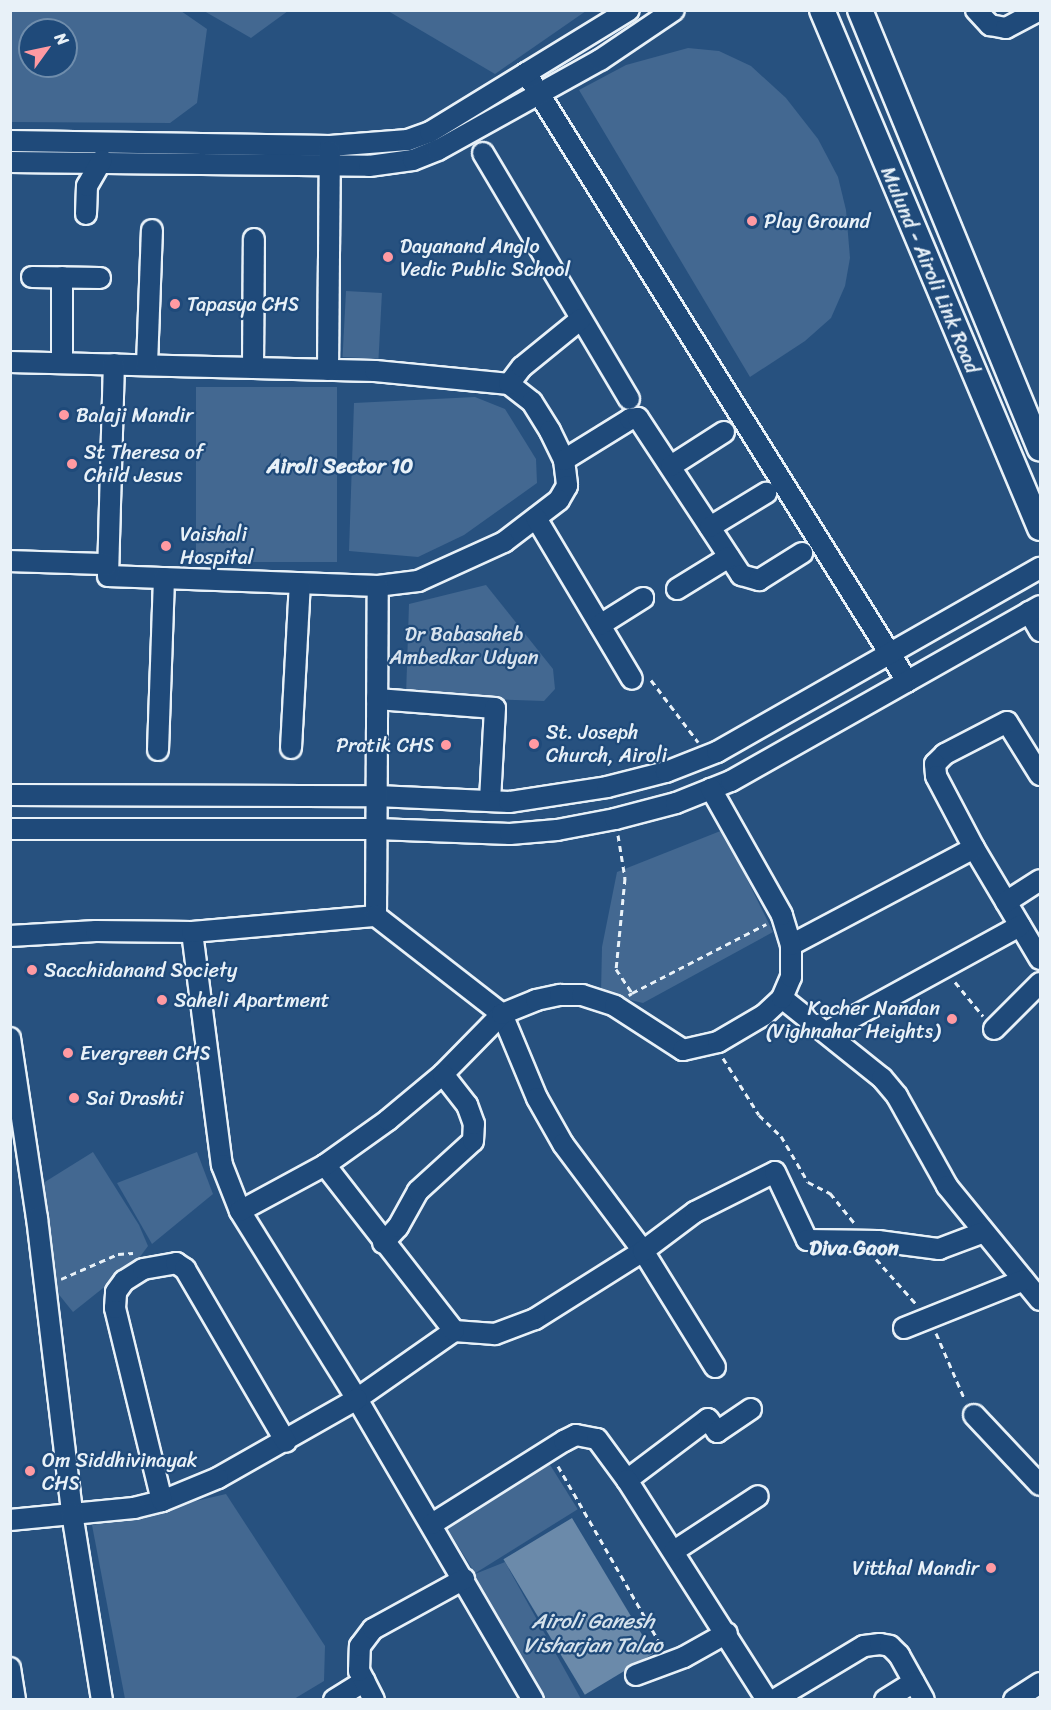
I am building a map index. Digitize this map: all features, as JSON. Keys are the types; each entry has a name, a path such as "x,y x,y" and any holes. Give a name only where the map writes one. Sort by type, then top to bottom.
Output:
{"main road":[{"name":"Mulund - Airoli Link Road","path":"822,10 1018,483 1041,528"},
{"name":"Mulund - Airoli Link Road","path":"861,10 1041,448"}],"street":[{"path":"10,162 330,155 408,140 430,132 629,10"},
{"path":"10,141 330,155 369,166 413,160 438,150 600,60 674,10"},
{"path":"976,10 990,25 1006,28 1040,10"},
{"path":"526,73 907,681"},
{"path":"483,153 629,399"},
{"path":"328,370 330,155"},
{"path":"86,214 87,186 102,160"},
{"path":"147,365 152,230"},
{"path":"254,239 254,368"},
{"path":"32,277 100,278"},
{"path":"62,277 62,363"},
{"path":"509,384 522,367 581,319"},
{"path":"10,362 114,364 328,370 509,384 532,402 564,460 567,486 559,500 504,542 441,573 378,586 108,576 114,364"},
{"path":"564,460 630,419 638,418 741,575 759,580 802,553"},
{"path":"670,466 724,432"},
{"path":"710,528 766,493"},
{"path":"536,518 600,624 641,679"},
{"path":"677,589 729,557"},
{"path":"10,561 108,564"},
{"path":"10,795 377,796 490,801 552,798 607,787 666,772 708,755 1041,568"},
{"path":"158,750 164,578"},
{"path":"291,748 300,583"},
{"path":"376,916 378,586"},
{"path":"600,624 643,598"},
{"path":"10,829 376,829 510,834 556,830 615,819 676,803 731,781 1035,609 1041,631"},
{"path":"377,699 495,708 490,801"},
{"path":"1041,775 1007,722 945,754 935,764 936,776 974,848 1041,959"},
{"path":"240,1211 325,1165 388,1120 443,1074 502,1014 560,994 582,995 615,1006 683,1050 718,1042 764,1015 782,998 791,977 791,945 782,915 711,789"},
{"path":"791,945 974,848"},
{"path":"1006,902 1041,880"},
{"path":"10,936 96,931 192,932 376,916 502,1014 537,1098 563,1144 643,1251 715,1366"},
{"path":"828,1031 1020,926"},
{"path":"192,932 222,1165 240,1211 432,1524 533,1700"},
{"path":"994,1029 1041,983"},
{"path":"782,998 863,1059 897,1096 947,1186 1041,1300"},
{"path":"10,1038 45,1285 72,1513 102,1700"},
{"path":"383,1243 418,1191 473,1141 474,1124 467,1105 443,1074"},
{"path":"325,1165 383,1243 454,1331"},
{"path":"10,1520 134,1508 162,1501 286,1442 357,1399 454,1331 495,1334 535,1319 643,1251 695,1212 775,1172 807,1240 878,1242 939,1249 984,1232"},
{"path":"162,1501 114,1308 116,1292 124,1281 148,1267 176,1263 185,1269 286,1442"},
{"path":"904,1329 1024,1280"},
{"path":"627,1480 708,1419 717,1432 751,1409"},
{"path":"974,1415 1041,1485"},
{"path":"432,1524 549,1450 576,1435 587,1435 604,1447 627,1480 727,1633 767,1700"},
{"path":"674,1551 758,1496"},
{"path":"375,1700 359,1671 360,1646 373,1629 464,1579"},
{"path":"636,1675 670,1662 727,1633"},
{"path":"774,1700 864,1646 890,1646 919,1691 885,1700"},
{"path":"10,1668 15,1700"},
{"path":"334,1700 364,1681"},
{"path":"1014,1700 1041,1683"}],"path":[{"path":"641,679 708,755"},
{"path":"615,819 625,878 616,969 632,993"},
{"path":"615,1006 632,993 782,915"},
{"path":"943,968 994,1029"},
{"path":"45,1285 118,1254 136,1253 148,1267"},
{"path":"549,1450 670,1662"}],"green space":[{"path":"11,10 181,11 207,29 197,103 170,123 11,122"},
{"path":"204,11 288,11 251,38"},
{"path":"388,11 586,11 495,74"},
{"name":"Play Ground","path":"688,48 719,51 751,66 786,98 818,139 838,177 846,210 850,258 845,286 831,318 805,341 750,377 579,90 626,65"},
{"path":"346,291 382,293 378,359 343,357"},
{"path":"196,387 337,387 337,562 196,562"},
{"path":"475,397 505,409 536,459 537,483 464,535 418,557 349,551 354,403"},
{"name":"Dr Babasaheb Ambedkar Udyan","path":"486,585 553,669 555,689 544,701 406,696 409,604"},
{"path":"723,830 773,932 643,1003 601,993 602,947 617,872"},
{"path":"93,1152 139,1225 148,1246 137,1261 73,1312 56,1291 40,1185"},
{"path":"197,1152 213,1194 152,1244 117,1183"},
{"path":"547,1460 578,1509 475,1573 444,1524"},
{"path":"226,1494 325,1646 324,1681 294,1699 125,1699 92,1525"},
{"path":"505,1562 581,1699 535,1699 465,1578"}],"water":[{"name":"Airoli Ganesh Visharjan Talao","path":"572,1518 653,1653 585,1695 503,1559"}],"place":[{"name":"Play Ground","path":"752,221"},
{"name":"Dayanand Anglo Vedic Public School","path":"388,257"},
{"name":"Tapasya CHS","path":"175,304"},
{"name":"Balaji Mandir","path":"64,415"},
{"name":"St Theresa of Child Jesus","path":"72,464"},
{"name":"Vaishali Hospital","path":"166,546"},
{"name":"St. Joseph Church, Airoli","path":"534,744"},
{"name":"Pratik CHS","path":"446,745"},
{"name":"Sacchidanand Society","path":"32,970"},
{"name":"Saheli Apartment","path":"162,1000"},
{"name":"Kacher Nandan (Vighnahar Heights)","path":"952,1019"},
{"name":"Evergreen CHS","path":"68,1053"},
{"name":"Sai Drashti","path":"74,1098"},
{"name":"Om Siddhivinayak CHS","path":"30,1471"},
{"name":"Vitthal Mandir","path":"991,1568"}],"district":[{"name":"Airoli Sector 10","path":"340,466"},
{"name":"Diva Gaon","path":"854,1248"}]}
